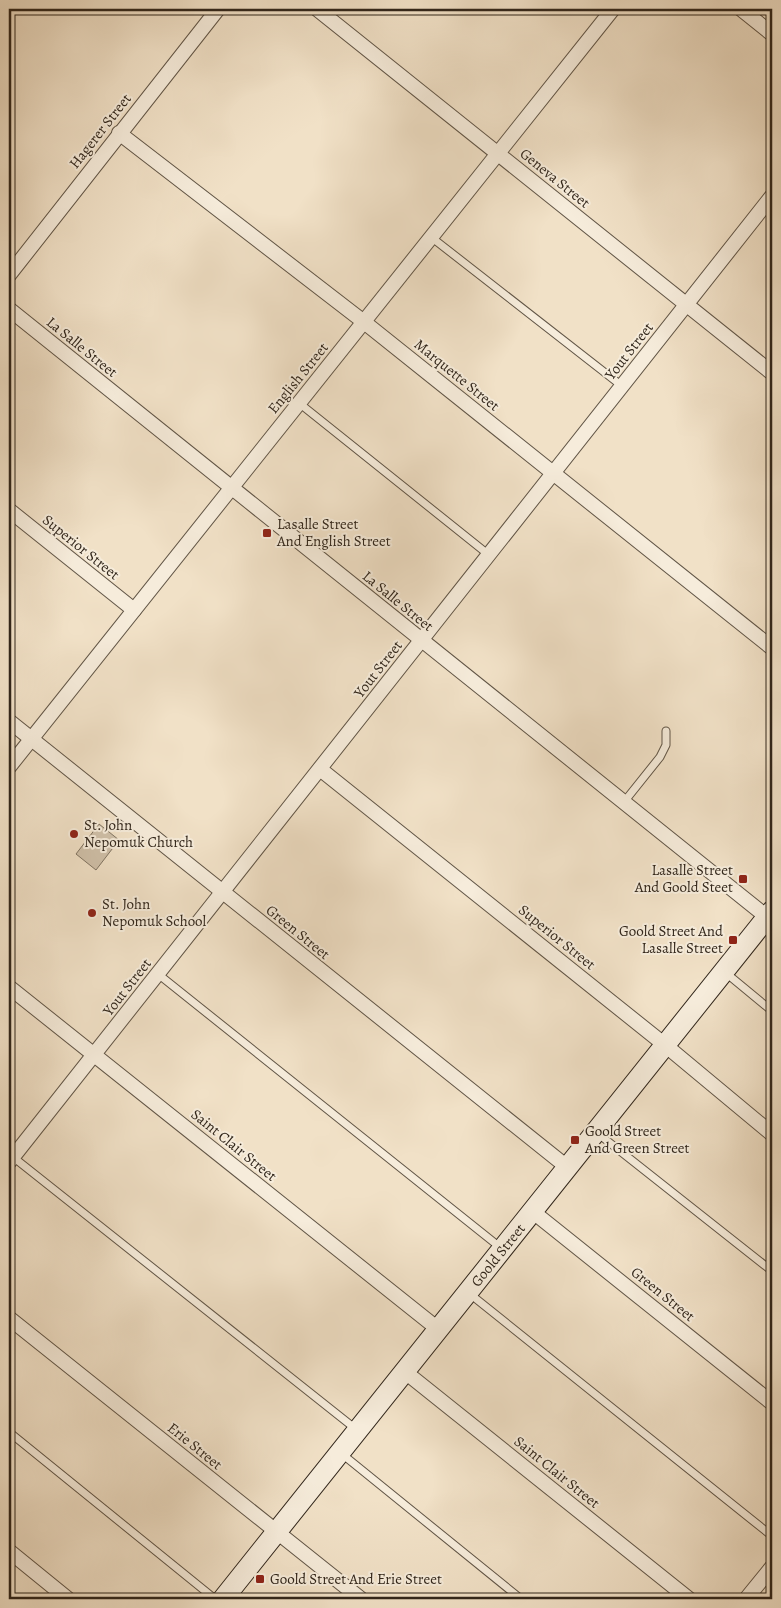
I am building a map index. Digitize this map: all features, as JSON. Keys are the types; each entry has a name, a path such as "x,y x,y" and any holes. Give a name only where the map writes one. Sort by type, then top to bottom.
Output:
{"street":[{"name":"Hagerer Street","path":"9,275 218,9"},
{"name":"Geneva Street","path":"317,9 772,373"},
{"name":"English Street","path":"9,767 613,9"},
{"path":"741,9 772,34"},
{"name":"Marquette Street","path":"119,133 364,322 772,648"},
{"name":"Yout Street","path":"11,1159 772,196"},
{"name":"La Salle Street","path":"9,309 624,802 770,914"},
{"name":"Superior Street","path":"9,510 134,610"},
{"name":"Green Street","path":"9,721 567,1167"},
{"name":"Superior Street","path":"320,769 665,1045 772,1134"},
{"name":"Goold Street","path":"223,1599 770,914"},
{"name":"Saint Clair Street","path":"9,987 438,1329"},
{"name":"Green Street","path":"532,1211 772,1403"},
{"name":"Erie Street","path":"9,1318 361,1599"},
{"name":"Saint Clair Street","path":"404,1371 689,1599"},
{"path":"9,1552 68,1599"},
{"path":"746,1599 772,1567"}],"lane":[{"path":"432,237 622,386"},
{"path":"299,403 489,555"},
{"path":"624,802 660,757 666,745 666,730"},
{"path":"724,972 772,1011"},
{"path":"158,974 502,1249"},
{"path":"596,1132 772,1271"},
{"path":"11,1159 357,1430"},
{"path":"467,1293 772,1536"},
{"path":"9,1432 215,1599"},
{"path":"340,1453 521,1599"}],"shaded area":[{"path":"99,824 119,840 96,870 76,854"}],"place":[{"name":"Lasalle Street And English Street","path":"267,533"},
{"name":"St. John Nepomuk Church","path":"74,834"},
{"name":"Lasalle Street And Goold Steet","path":"743,879"},
{"name":"St. John Nepomuk School","path":"92,913"},
{"name":"Goold Street And Lasalle Street","path":"733,940"},
{"name":"Goold Street And Green Street","path":"575,1140"},
{"name":"Goold Street And Erie Street","path":"260,1579"}]}
